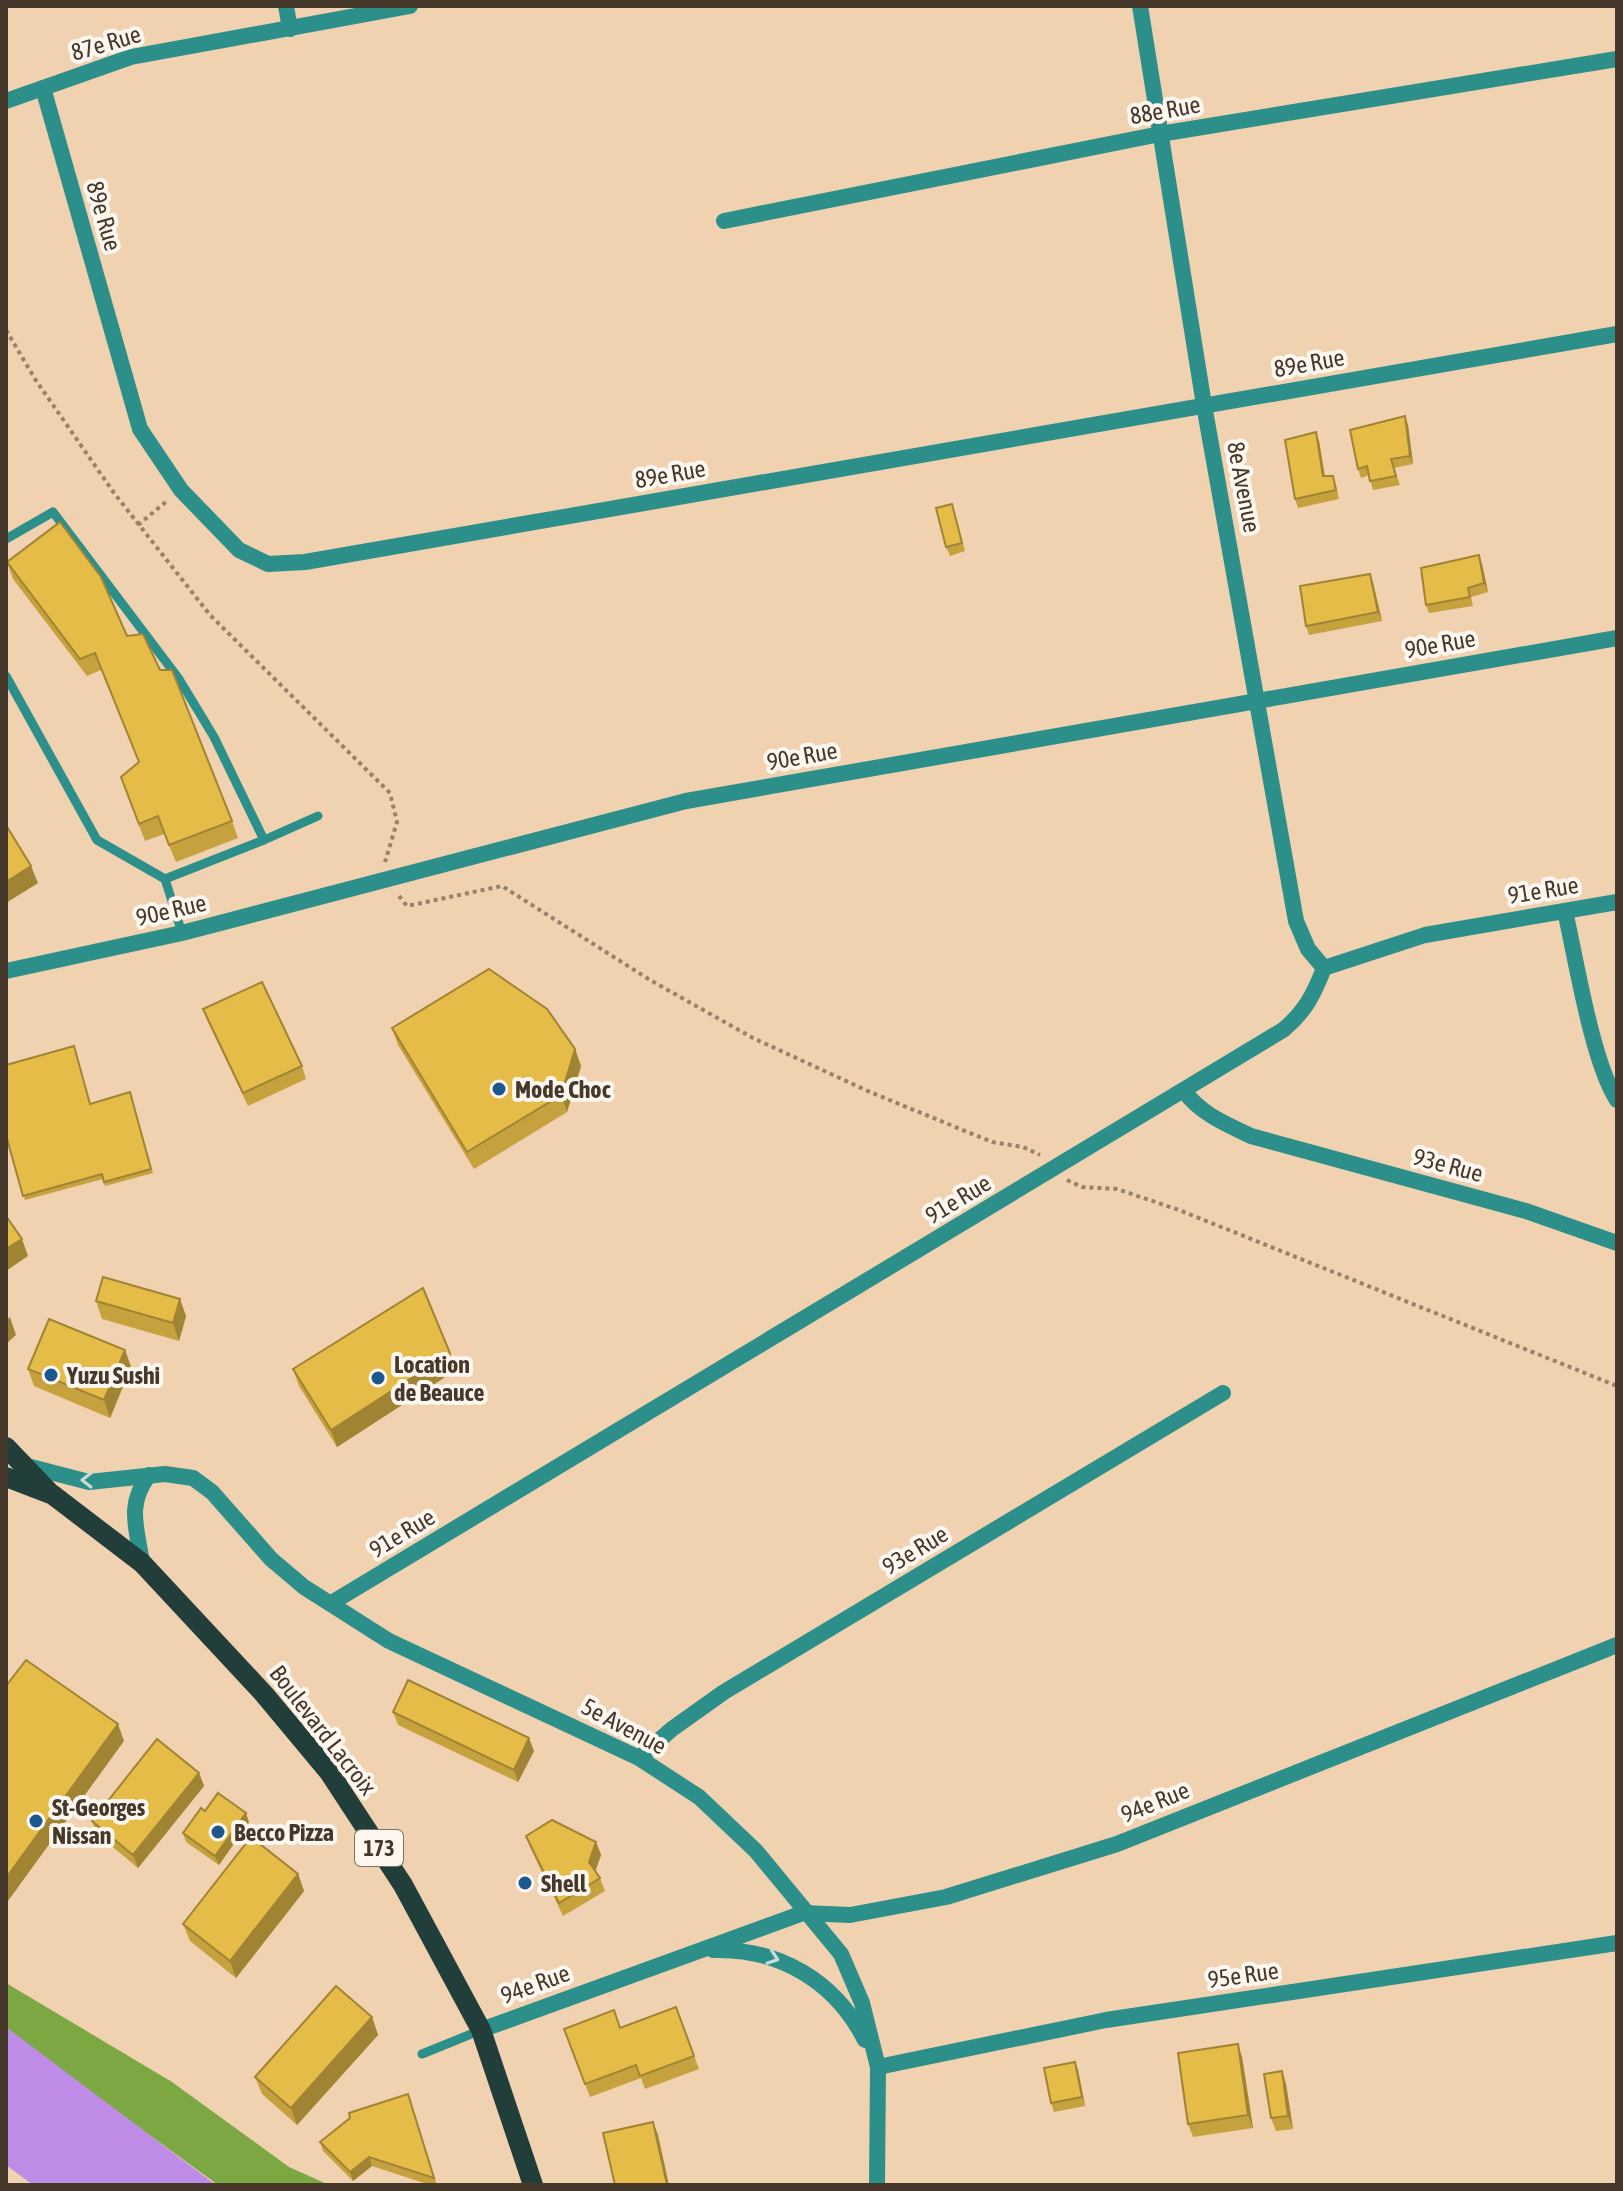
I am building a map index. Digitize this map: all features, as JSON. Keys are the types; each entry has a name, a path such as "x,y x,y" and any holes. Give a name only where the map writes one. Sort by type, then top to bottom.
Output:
{"main road":[{"name":"Boulevard Lacroix","path":"6,1447 53,1495 142,1563 264,1694 329,1772 403,1885 481,2030 533,2185"},
{"name":"Boulevard Lacroix","path":"6,1477 53,1495"}],"street":[{"path":"286,6 290,29"},
{"name":"87e Rue","path":"6,101 131,57 410,6"},
{"name":"8e Avenue","path":"1140,6 1204,405 1259,699 1296,921 1308,949 1324,968"},
{"name":"88e Rue","path":"724,221 1160,134 1617,59"},
{"name":"89e Rue","path":"43,88 140,429 181,490 211,524 254,559 268,564 305,562 1617,334"},
{"name":"90e Rue","path":"6,971 182,933 686,801 1617,638"},
{"name":"91e Rue","path":"333,1602 1184,1091 1300,1017 1311,1001 1324,968 1425,935 1617,902"},
{"path":"1565,911 1608,1087 1617,1100"},
{"name":"93e Rue","path":"1184,1091 1194,1104 1218,1121 1251,1136 1526,1211 1617,1243"},
{"name":"93e Rue","path":"639,1758 672,1729 724,1692 1223,1393"},
{"name":"5e Avenue","path":"27,1466 89,1482 149,1475 193,1478 212,1492 271,1559 304,1587 333,1602 389,1641 639,1758 710,1808 756,1851 803,1913 841,1954 862,2003 878,2067 877,2185"},
{"path":"142,1563 133,1506 139,1488 149,1475"},
{"name":"94e Rue","path":"481,2030 803,1913 850,1915 946,1897 1101,1849 1617,1645"},
{"name":"95e Rue","path":"878,2067 1106,2020 1617,1943"},
{"name":"94e Rue","path":"697,1950 731,1949 759,1954 780,1959 806,1973 831,1991 853,2017 878,2067"}],"lane":[{"path":"6,539 53,512 179,679 214,737 264,840"},
{"path":"6,676 97,840 165,879 182,933"},
{"path":"165,879 318,816"},
{"path":"422,2054 481,2030"}],"path":[{"path":"6,330 35,379 138,525 210,615 390,793 397,822 384,859"},
{"path":"138,525 181,490"},
{"path":"397,894 407,906 502,886 650,980 753,1038 884,1098 992,1142 1030,1149 1042,1157"},
{"path":"1065,1179 1082,1187 1120,1190 1179,1210 1617,1386"}],"green space":[{"path":"6,1983 172,2082 289,2167 329,2185 218,2185 6,2030"}],"shaded area":[{"path":"6,2027 216,2185 33,2185 6,2165"}],"building":[{"path":"1405,416 1410,456 1391,459 1396,476 1370,481 1367,466 1358,469 1350,430"},
{"path":"1316,432 1323,476 1333,476 1336,490 1295,499 1285,440"},
{"path":"952,504 962,543 946,547 936,508"},
{"path":"60,522 101,577 127,636 143,634 160,670 172,670 232,821 169,845 158,816 139,824 121,777 139,762 95,653 80,659 7,562"},
{"path":"1479,555 1484,583 1468,588 1470,597 1426,605 1421,568"},
{"path":"1370,574 1378,612 1306,626 1300,586"},
{"path":"6,825 31,866 6,882"},
{"name":"Mode Choc","path":"489,969 547,1009 575,1049 561,1095 467,1152 392,1028"},
{"path":"262,982 302,1066 243,1093 203,1009"},
{"path":"74,1046 90,1104 130,1092 151,1169 104,1182 102,1174 23,1196 6,1135 6,1065"},
{"path":"6,1216 22,1239 6,1249"},
{"path":"103,1277 180,1299 173,1323 96,1301"},
{"name":"Location de Beauce","path":"423,1288 450,1353 331,1430 293,1369"},
{"path":"49,1319 125,1350 104,1400 28,1369"},
{"name":"St-Georges Nissan","path":"26,1660 118,1724 6,1878 6,1686"},
{"path":"408,1680 529,1738 514,1770 393,1712"},
{"path":"157,1739 199,1773 133,1855 92,1821"},
{"name":"Becco Pizza","path":"218,1793 246,1813 215,1856 183,1833 201,1808 205,1811"},
{"path":"552,1820 596,1842 589,1862 600,1878 559,1903 526,1836"},
{"path":"251,1837 298,1874 230,1961 183,1924"},
{"path":"336,1986 372,2017 291,2108 255,2077"},
{"path":"676,2007 694,2056 640,2076 636,2065 585,2084 564,2029 614,2010 620,2028"},
{"path":"1238,2044 1248,2115 1188,2124 1178,2053"},
{"path":"1075,2062 1082,2097 1051,2103 1044,2068"},
{"path":"1282,2071 1288,2116 1271,2118 1264,2074"},
{"path":"408,2094 434,2178 369,2157 350,2172 320,2142 350,2118 349,2113"},
{"path":"653,2122 667,2185 615,2185 603,2133"}],"place":[{"name":"Mode Choc","path":"499,1089"},
{"name":"Yuzu Sushi","path":"51,1375"},
{"name":"Location de Beauce","path":"378,1378"},
{"name":"St-Georges Nissan","path":"36,1821"},
{"name":"Becco Pizza","path":"218,1832"},
{"name":"Shell","path":"525,1883"}]}
